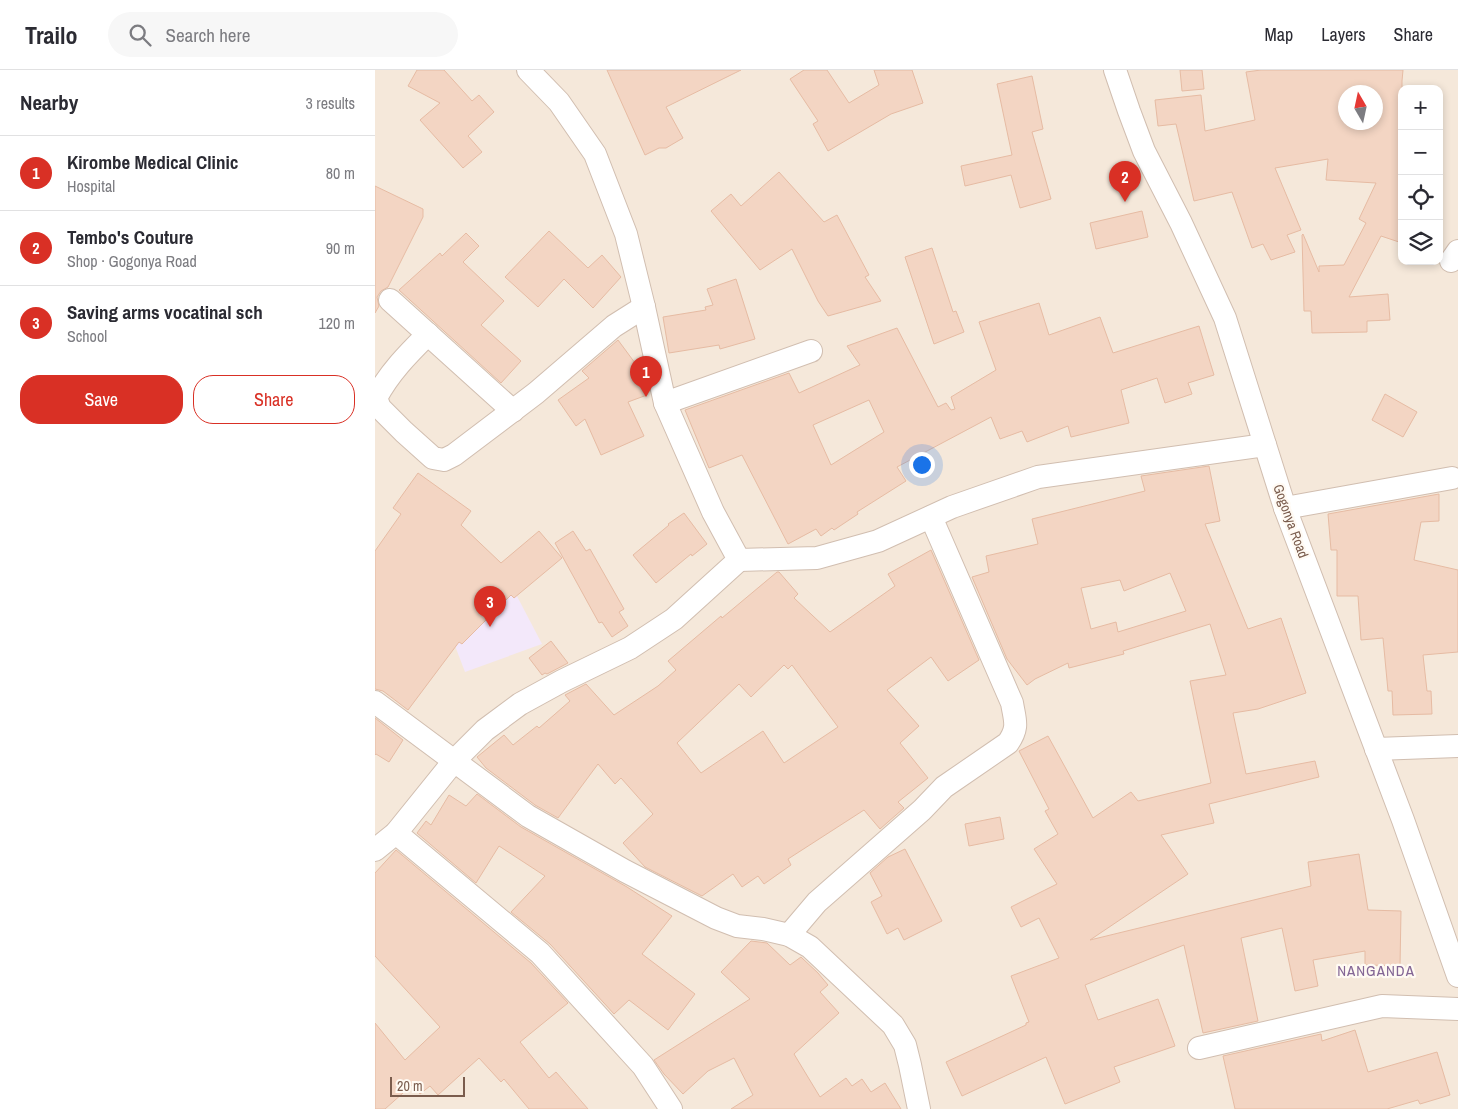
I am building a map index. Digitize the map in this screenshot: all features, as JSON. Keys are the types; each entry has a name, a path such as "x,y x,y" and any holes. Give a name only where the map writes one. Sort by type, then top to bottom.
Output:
{"street":[{"path":"528,70 559,102 595,154 626,234 665,403 713,512 739,560"},
{"name":"Gogonya Road","path":"1115,70 1144,151 1181,223 1225,318 1285,508 1403,820 1458,976"},
{"path":"390,300 513,411"},
{"path":"428,334 398,364 376,398 380,408 404,432 433,458 444,460 454,455 513,411 615,326 644,307"},
{"path":"665,403 811,351"},
{"path":"375,850 396,833 454,761 485,730 520,704 630,648 674,619 739,560 817,558 878,542 952,507 1038,477 1265,445"},
{"path":"1285,508 1452,478"},
{"path":"789,935 817,902 922,810 944,787 1008,743 1015,733 1016,724 1012,703 931,517"},
{"path":"375,702 528,816 625,872 716,918 737,926 763,928 789,935 810,947 893,1025 905,1045 919,1109"},
{"path":"1376,749 1458,746"},
{"path":"396,833 540,953 643,1066 671,1109"},
{"path":"1199,1048 1382,1006 1458,1009"}],"shaded area":[{"path":"375,70 1458,70 1458,1109 375,1109"},
{"path":"498,560 542,644 465,672 441,609"}],"building":[{"path":"417,70 444,70 472,101 479,95 494,112 468,136 482,152 463,168 420,120 440,103 408,86"},
{"path":"607,70 741,70 666,107 683,138 666,148 659,148 645,155"},
{"path":"804,70 827,70 849,103 879,85 874,70 912,70 923,103 891,114 828,151 813,124 818,121 790,79"},
{"path":"1180,70 1202,70 1204,89 1182,91"},
{"path":"1261,70 1403,70 1402,85 1398,85 1398,242 1381,236 1349,297 1388,294 1390,320 1367,321 1367,332 1312,333 1311,311 1304,311 1302,235 1319,272 1319,266 1344,265 1366,223 1359,219 1376,183 1326,180 1328,159 1275,168 1301,230 1287,235 1295,252 1271,260 1263,244 1252,248 1232,192 1194,201 1176,124 1158,126 1155,100 1201,95 1205,131 1255,120 1246,72"},
{"path":"1032,76 1043,129 1032,132 1051,199 1020,208 1011,175 965,186 961,166 1012,155 997,84"},
{"path":"779,172 824,222 837,215 869,275 865,277 881,301 828,316 818,301 792,249 760,270 711,211 731,194 741,206"},
{"path":"375,186 423,209 423,217 388,287 381,291 377,297 379,306 375,313"},
{"path":"1142,211 1148,237 1096,249 1090,223"},
{"path":"549,231 588,268 602,255 621,277 593,308 564,279 538,307 505,277"},
{"path":"466,233 479,246 463,262 504,301 481,325 521,361 501,383 399,290 440,253 442,256"},
{"path":"932,248 953,312 956,311 964,332 934,344 905,257"},
{"path":"736,279 755,339 720,349 719,345 669,353 663,317 706,310 705,307 713,305 707,289"},
{"path":"1039,303 1049,335 1100,317 1113,353 1199,326 1214,375 1188,383 1192,394 1165,403 1157,378 1121,390 1129,423 1071,437 1068,426 1027,442 1022,431 1000,439 991,417 897,467 906,481 857,512 858,514 834,530 832,528 821,536 816,529 788,544 742,455 709,468 685,410 789,373 799,393 860,365 847,346 897,328 938,407 946,403 951,410 955,409 951,397 996,370 979,322","holes":["869,400 884,432 831,465 813,425"]},
{"path":"618,340 635,363 647,395 628,402 644,436 601,455 585,419 576,426 558,400 589,378 582,371"},
{"path":"1385,394 1417,412 1403,437 1372,420"},
{"path":"1209,466 1220,521 1205,524 1248,629 1281,618 1306,693 1258,709 1233,713 1246,774 1315,761 1319,777 1209,804 1214,823 1161,835 1188,874 1090,940 1311,886 1308,862 1359,854 1368,910 1401,911 1400,966 1365,965 1365,951 1313,960 1318,986 1295,991 1282,928 1241,938 1258,1021 1203,1033 1184,945 1085,985 1098,1020 1158,999 1175,1046 1114,1067 1120,1082 1065,1104 1046,1057 962,1096 946,1062 1026,1025 1029,1022 1011,976 1059,958 1039,918 1021,927 1011,907 1057,884 1034,849 1058,834 1045,811 1049,809 1019,751 1048,736 1093,818 1131,792 1138,801 1211,783 1190,681 1226,675 1210,624 1123,651 1124,654 1069,668 1068,663 1035,679 1027,685 1007,659 972,577 989,572 986,556 1038,544 1032,519 1145,491 1141,476","holes":["1170,573 1186,611 1118,632 1116,622 1091,629 1081,588 1120,580 1124,591"]},
{"path":"418,473 471,511 461,525 501,563 539,531 562,558 514,598 511,595 462,644 459,642 408,710 383,691 375,689 375,551 401,514 393,508"},
{"path":"1439,494 1439,521 1421,522 1414,560 1458,570 1458,652 1423,655 1427,691 1431,691 1432,714 1393,715 1392,691 1388,691 1383,638 1361,640 1358,596 1337,596 1337,550 1331,550 1328,514"},
{"path":"684,513 707,544 692,556 691,554 656,583 633,555 668,524"},
{"path":"573,531 586,551 590,549 624,609 619,612 628,626 612,637 602,622 599,623 555,543"},
{"path":"931,550 979,660 948,681 931,657 887,690 919,726 900,743 928,778 898,802 904,808 880,829 864,810 788,859 791,865 764,884 758,876 742,887 733,874 702,896 645,867 623,843 653,814 621,778 615,784 598,764 558,818 535,805 486,768 477,757 504,735 513,745 537,726 539,728 570,701 565,695 586,684 614,715 658,686 676,670 668,661 777,572 798,594 794,598 830,632 895,586 888,574","holes":["784,665 788,669 792,665 838,727 784,763 763,731 701,773 677,743 739,684 751,697"]},
{"path":"551,641 568,663 542,675 529,658"},
{"path":"375,718 403,740 389,762 375,755"},
{"path":"477,794 521,827 627,887 672,916 642,954 695,994 668,1030 629,1000 614,1014 550,944 511,912 545,876 499,846 476,883 417,833 426,821 431,825 449,795 466,806"},
{"path":"1000,817 1004,839 969,846 965,824"},
{"path":"905,849 942,921 904,940 898,928 887,934 871,902 882,896 870,873 888,857"},
{"path":"396,850 531,963 568,1003 520,1042 549,1078 556,1072 588,1109 529,1109 504,1079 501,1082 479,1058 438,1095 430,1086 420,1094 412,1085 385,1109 375,1109 375,1023 405,1060 440,1027 375,956 375,873"},
{"path":"751,941 767,943 790,965 801,957 828,985 820,992 839,1013 794,1054 820,1097 846,1078 852,1086 862,1079 871,1092 885,1083 901,1109 731,1109 753,1095 734,1058 708,1071 683,1094 664,1074 654,1060 750,999 721,972"},
{"path":"1355,1030 1368,1072 1437,1052 1450,1095 1420,1104 1418,1100 1387,1109 1235,1109 1223,1056 1321,1034 1322,1041"}],"place":[{"name":"Tembo's Couture","path":"1125,202"},
{"name":"Kirombe Medical Clinic","path":"646,397"},
{"name":"Saving arms vocatinal sch","path":"490,627"}],"district":[{"name":"NANGANDA","path":"1376,971"}]}
